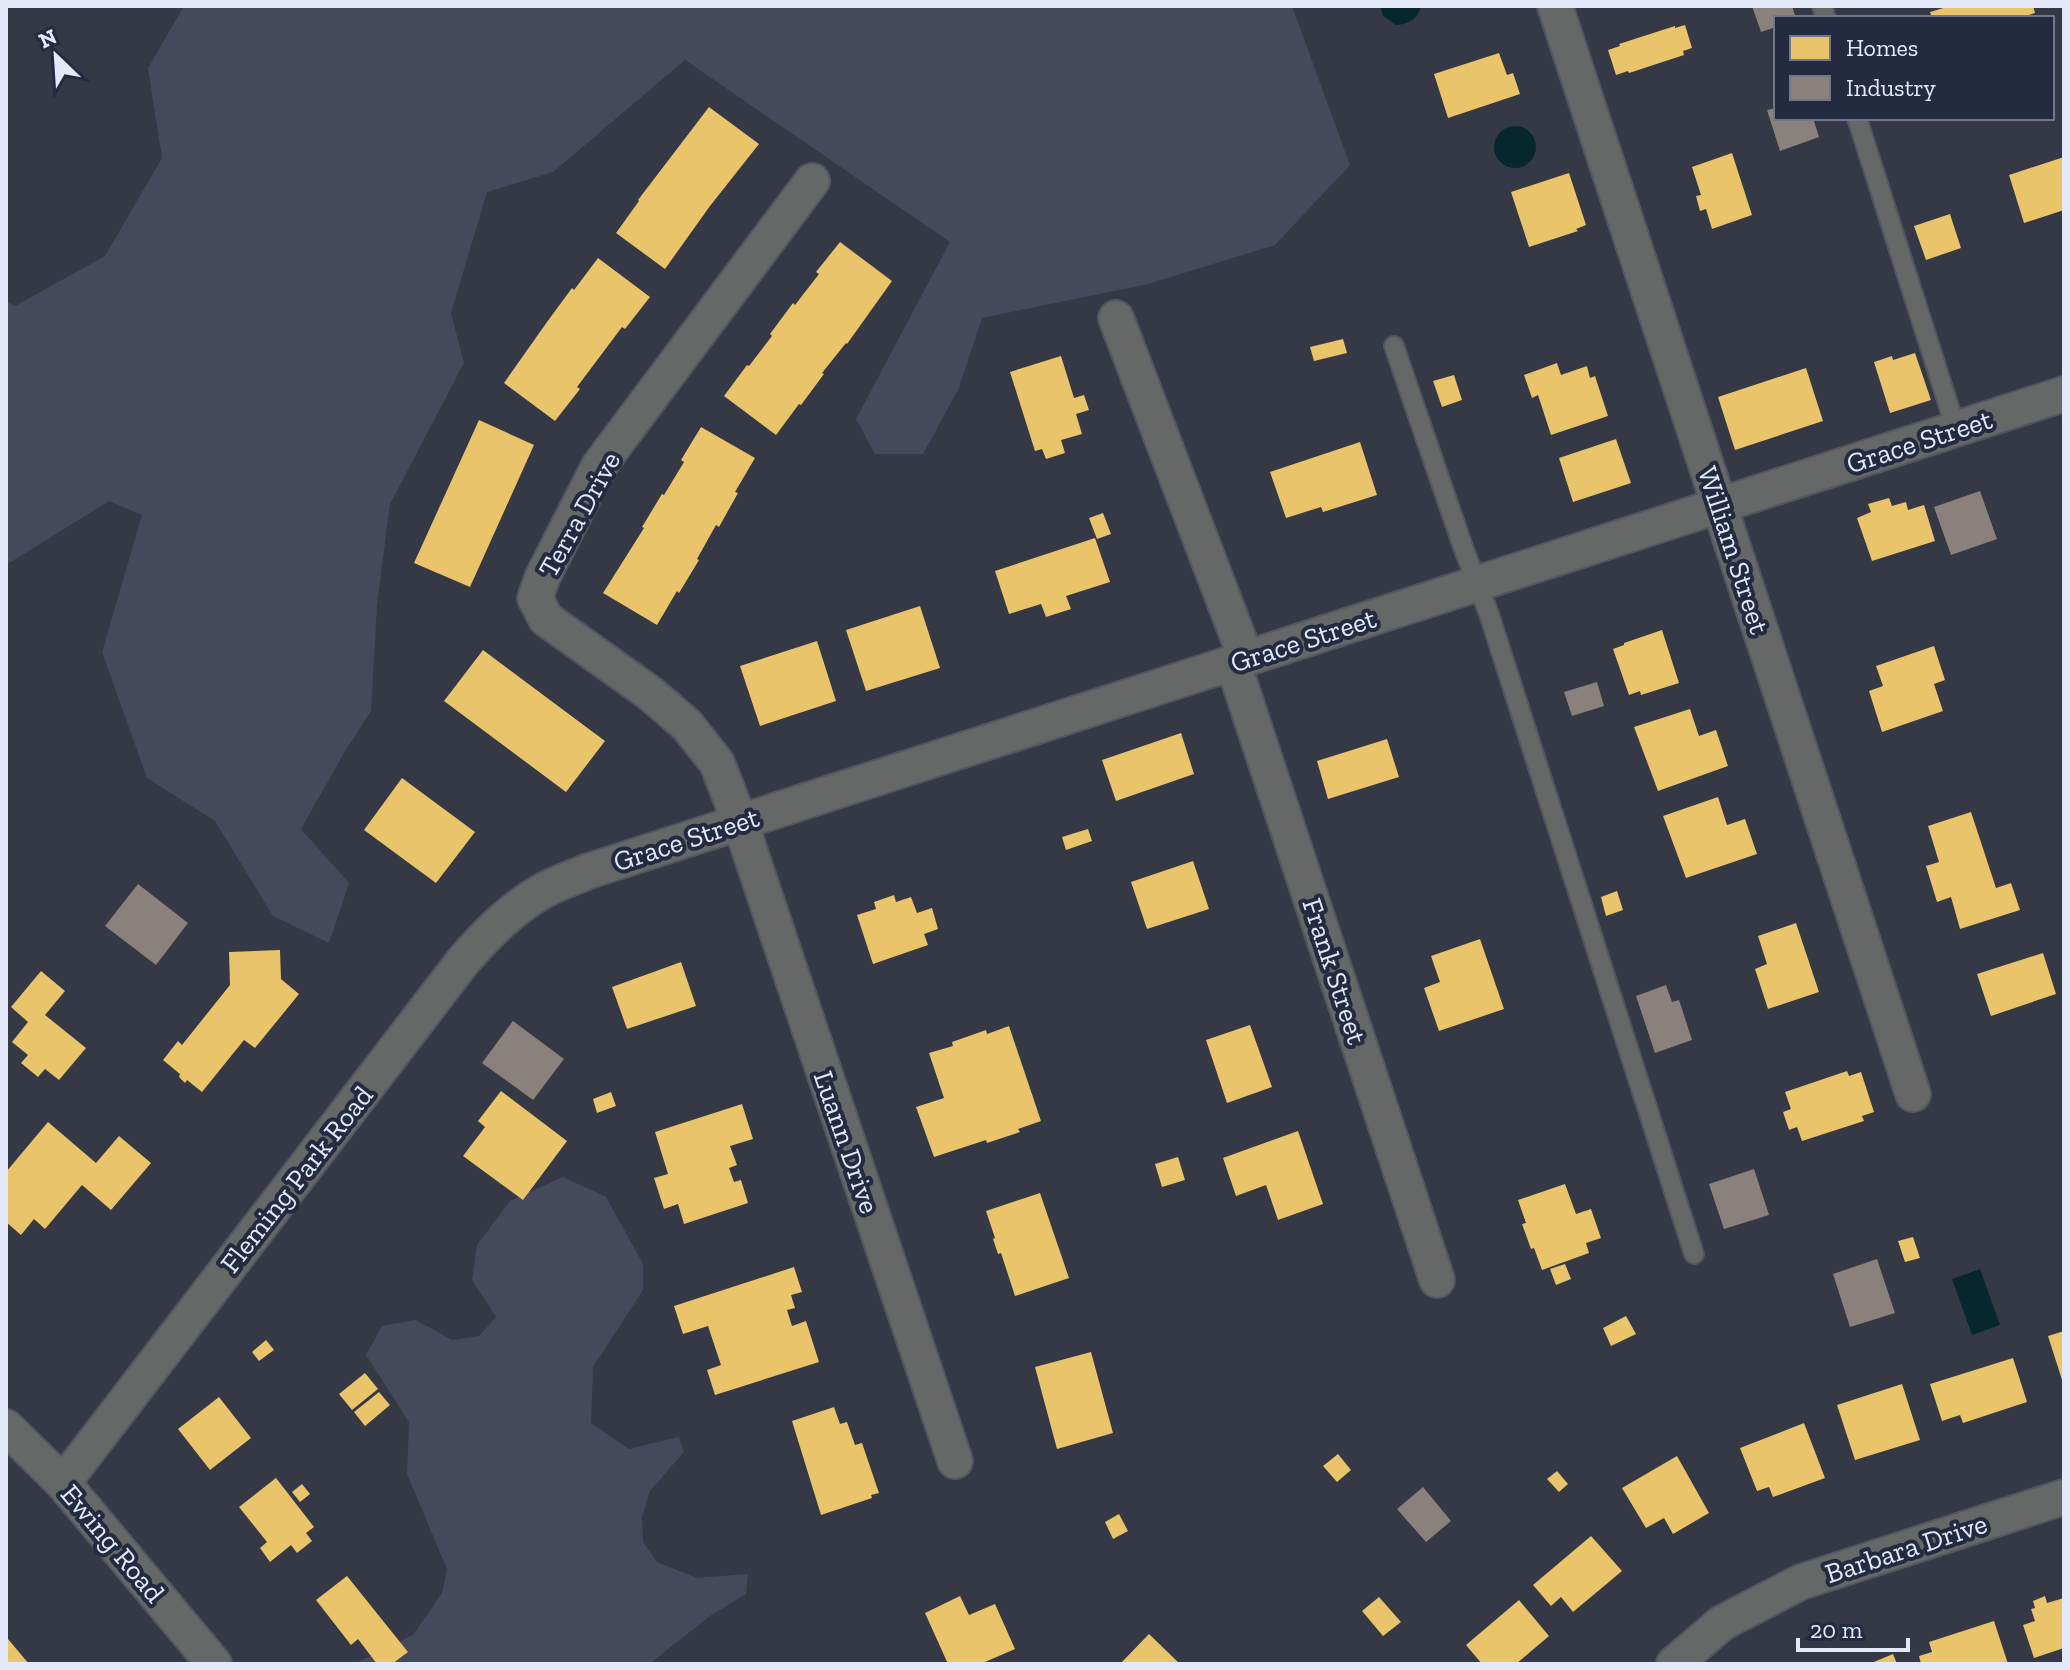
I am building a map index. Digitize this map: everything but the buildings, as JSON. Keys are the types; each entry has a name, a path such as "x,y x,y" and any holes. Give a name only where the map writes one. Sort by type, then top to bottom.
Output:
{"street":[{"name":"William Street","path":"1555,6 1913,1094"},
{"name":"Terra Drive","path":"740,822 717,763 687,725 651,694 546,619 535,598 599,466 812,181"},
{"name":"Frank Street","path":"1116,318 1240,660 1437,1280"},
{"name":"Grace Street","path":"543,890 589,871 2064,394"},
{"name":"Luann Drive","path":"740,822 955,1461"},
{"name":"Fleming Park Road","path":"63,1483 464,960 489,932 543,890"},
{"name":"Ewing Road","path":"6,1427 63,1483 214,1664"},
{"name":"Barbara Drive","path":"1674,1664 1722,1623 1801,1582 2064,1497"}],"lane":[{"path":"1858,120 1956,429"},
{"path":"1394,346 1494,630 1694,1254"}],"shaded area":[{"path":"184,6 1292,6 1350,165 1275,245 1148,284 982,318 958,390 923,454 875,454 856,419 950,242 685,60 553,172 487,192 451,313 464,363 390,504 377,605 371,711 301,829 349,883 329,943 273,916 215,821 147,778 102,652 142,515 109,501 6,565 6,301 15,306 105,256 162,158 148,68"},
{"path":"1380,6 1421,6 1412,20 1396,25 1383,16"},
{"path":"1515,126 1530,132 1536,147 1530,162 1515,168 1500,162 1494,147 1500,132"},
{"path":"563,1177 606,1197 643,1264 643,1290 593,1367 591,1423 629,1449 679,1437 684,1452 650,1491 642,1517 643,1542 657,1562 697,1578 748,1574 746,1594 710,1616 653,1664 354,1664 413,1635 442,1593 447,1569 407,1474 409,1422 366,1355 382,1326 416,1320 452,1340 479,1336 496,1317 472,1280 477,1245 510,1201"},
{"path":"1980,1269 2000,1325 1972,1335 1952,1279"}]}
